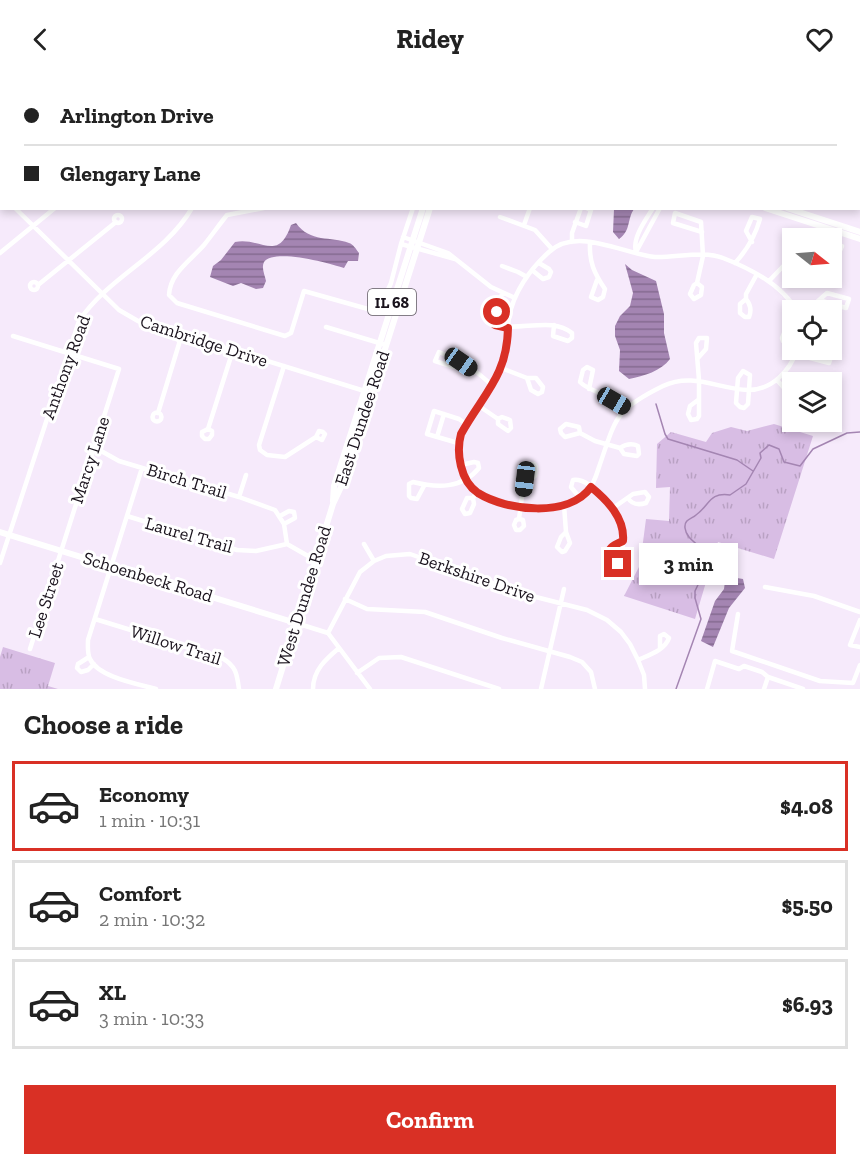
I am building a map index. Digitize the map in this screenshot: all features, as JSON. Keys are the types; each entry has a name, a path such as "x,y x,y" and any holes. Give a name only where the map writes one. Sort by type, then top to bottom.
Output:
{"main road":[{"name":"East Dundee Road","path":"415,244 423,210"},
{"name":"East Dundee Road","path":"333,504 334,486 368,392 415,244 429,210"},
{"path":"771,210 860,239"},
{"path":"793,210 860,232"},
{"name":"West Dundee Road","path":"276,689 333,504"},
{"name":"Schoenbeck Road","path":"0,531 296,623"}],"street":[{"name":"Cambridge Drive","path":"17,210 119,310 138,321 368,392"},
{"path":"0,252 53,210"},
{"name":"Anthony Road","path":"0,563 79,321 88,307 102,294 160,247 190,210"},
{"path":"252,210 227,214 203,246 176,275 170,285 169,295 177,303 285,336 291,333 304,291 375,311 379,310 391,283 412,210"},
{"path":"524,225 529,210"},
{"path":"572,242 572,233 580,210"},
{"path":"575,222 586,226 591,210"},
{"path":"636,252 634,245 652,210"},
{"path":"636,252 659,210"},
{"path":"697,283 703,256 702,232 701,222 675,213 673,223 702,232"},
{"path":"500,217 535,230 552,249"},
{"path":"735,263 752,242 760,219 752,217 746,231 752,242"},
{"path":"38,285 116,222"},
{"path":"403,237 455,259 491,286 515,298"},
{"path":"787,300 769,281 720,256 654,256 590,242 572,242 552,249 532,270 515,298 501,369 493,386 466,424 458,443 461,465 466,479 477,492 521,507 564,506 580,498 591,487 614,424 634,401 666,385 687,380 699,380 749,390 765,386 777,380 794,360"},
{"path":"590,242 589,252 597,280"},
{"path":"401,244 415,244"},
{"path":"532,270 543,279 549,277 551,273 549,269 539,262"},
{"path":"502,266 527,277"},
{"path":"769,281 782,267"},
{"path":"746,299 746,294 756,274"},
{"path":"503,293 495,325 508,328 554,325 570,330 572,338 568,341 553,336 554,325"},
{"path":"827,293 849,299 846,308 819,300 827,293"},
{"path":"326,327 383,343"},
{"path":"158,413 183,334"},
{"path":"13,336 68,353"},
{"path":"208,429 233,350"},
{"path":"461,362 454,367 435,361 439,352 461,362 493,386"},
{"name":"Marcy Lane","path":"62,550 119,369 68,353"},
{"path":"698,358 698,400"},
{"path":"284,366 259,445 260,450 267,455 285,458 316,437"},
{"path":"501,369 527,378"},
{"path":"746,372 750,375 749,390 748,404 744,408 740,407 736,403 739,375 746,372"},
{"path":"777,380 782,387"},
{"path":"589,389 626,408"},
{"path":"479,406 498,419"},
{"path":"458,443 427,434 434,411 459,419 466,424"},
{"path":"437,437 444,414"},
{"path":"580,434 620,448"},
{"name":"Birch Trail","path":"94,447 119,461 269,507 280,516 287,544"},
{"path":"424,486 455,485 475,473 479,465 474,462 461,465"},
{"path":"142,468 88,640 91,661 104,673 156,689"},
{"path":"239,497 246,475"},
{"path":"519,519 525,479"},
{"path":"580,498 571,488 573,480 580,480 591,487 611,506 621,524 623,541 621,561 618,564 614,563 609,559 610,547 623,541"},
{"path":"472,498 477,492"},
{"path":"611,506 628,498"},
{"path":"564,506 566,532"},
{"name":"Birch Trail","path":"280,516 290,511 295,515 292,521 284,525"},
{"name":"Laurel Trail","path":"127,516 237,550 256,551 287,544"},
{"path":"287,544 315,560"},
{"path":"328,633 360,572 374,561 364,544"},
{"name":"Lee Street","path":"30,650 62,550"},
{"name":"Berkshire Drive","path":"374,561 386,556 410,554 524,594 587,610 607,620 621,632 630,644 644,675 645,689"},
{"path":"765,587 814,596 860,612"},
{"path":"541,689 564,589"},
{"path":"345,599 367,609 425,612 582,662 591,672 595,689"},
{"path":"738,614 732,651 820,681 853,683 860,665"},
{"name":"Willow Trail","path":"95,619 222,658 234,667 239,689"},
{"path":"860,620 850,645 860,647"},
{"path":"296,623 328,633 370,689"},
{"path":"313,689 314,679 321,663 339,648"},
{"path":"638,660 660,648"},
{"path":"357,673 379,658 401,657 499,689"},
{"path":"706,689 715,661 739,669 744,666 803,689"},
{"path":"764,689 768,677"}],"green space":[{"path":"774,424 782,426 782,432 800,432 813,436 774,559 718,542 695,619 624,596 640,565 646,519 669,521 670,487 656,488 657,444 671,432 706,442 712,433 731,427 747,431"},
{"path":"3,647 55,663 48,686 58,689 0,689 0,657"}],"shaded area":[{"path":"614,210 634,210 623,236 619,239 613,232"},
{"path":"296,223 308,234 350,244 359,253 358,261 348,261 344,268 290,256 270,258 263,264 266,281 263,288 256,289 241,283 233,286 210,277 213,266 221,260 235,242 245,241 275,246 281,243 291,225"},
{"path":"625,264 632,270 656,281 664,314 664,333 670,359 657,370 629,379 619,371 620,350 615,336 615,326 620,316 630,306 633,293"},
{"path":"737,578 743,579 745,588 729,608 713,647 701,641 715,601 724,589 725,581 735,582"}],"waterway":[{"path":"656,404 668,439 737,460 753,471"},
{"path":"676,689 701,619 695,591 706,568 708,556 688,536 686,523 714,497 730,495 746,484 761,458 760,453 769,445 779,449 784,462 800,466 813,449 847,433 860,432"}],"route":[{"path":"497,312 495,325 508,328 506,351 498,377 466,424 458,443 460,463 466,479 477,492 495,500 527,508 564,506 576,501 591,487 613,508 621,524 623,541 610,547 608,553 609,559 618,564"}]}
